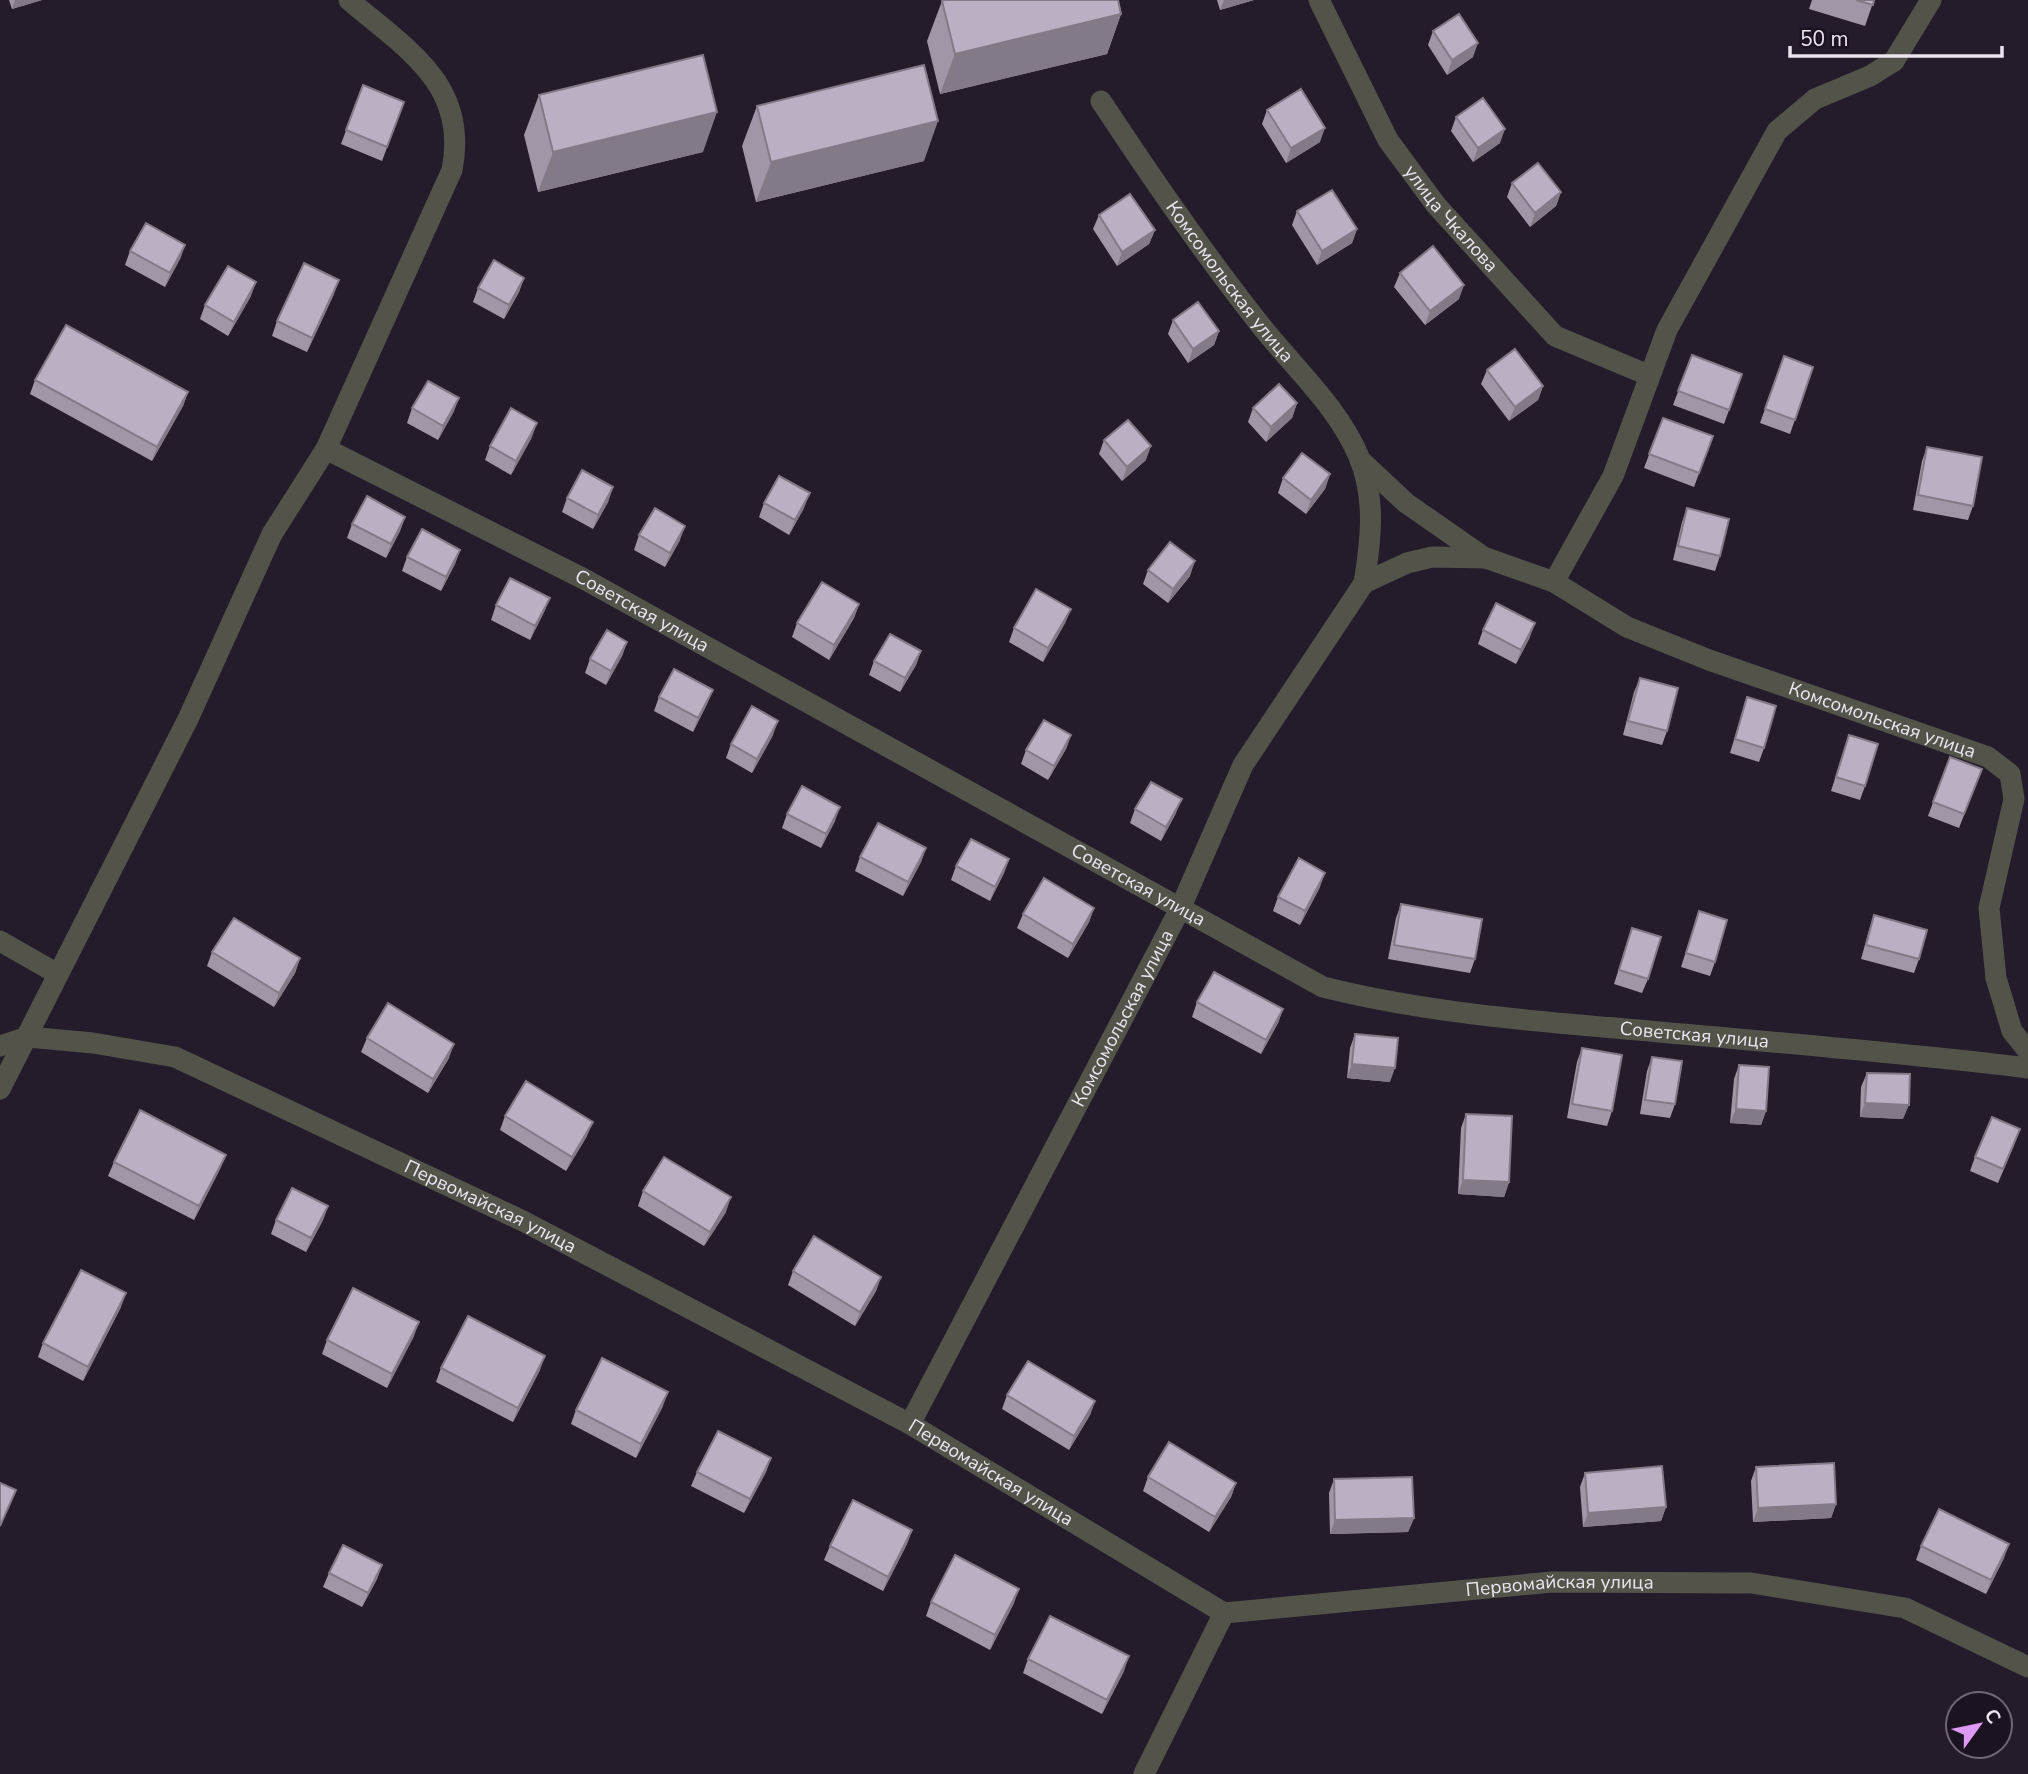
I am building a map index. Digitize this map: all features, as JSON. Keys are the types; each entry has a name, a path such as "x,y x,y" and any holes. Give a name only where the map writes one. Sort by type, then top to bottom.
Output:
{"street":[{"path":"0,1089 28,1037 56,973 188,719 272,534 326,449 448,181 456,148 456,128 447,96 428,68 349,0"},
{"name":"улица Чкалова","path":"1319,0 1388,140 1436,205 1556,336 1648,375"},
{"path":"1553,582 1613,476 1648,375 1667,330 1777,131 1815,99 1870,76 1894,61 1931,0"},
{"name":"Комсомольская улица","path":"910,1424 1180,909 1243,765 1364,583 1372,535 1370,500 1360,460 1345,427 1216,269 1101,101"},
{"name":"Советская улица","path":"326,449 584,579 1323,987 1388,1003 1484,1017 1927,1056 2028,1068"},
{"name":"Комсомольская улица","path":"1360,460 1406,503 1486,558 1553,582 1627,627 1709,660 1988,757 2010,774 2014,799 1989,908 1996,978 2012,1031 2028,1051"},
{"name":"Комсомольская улица","path":"1364,583 1407,563 1432,557 1486,558"},
{"path":"0,941 56,973"},
{"name":"Первомайская улица","path":"0,1046 28,1037 93,1043 175,1057 523,1221 910,1424 1224,1612 1552,1582 1751,1583 1905,1608 2028,1667"},
{"path":"1144,1774 1224,1612"}],"building":[{"path":"1118,0 1121,14 955,54 942,1"},
{"path":"1856,0 1874,0 1873,5"},
{"path":"1459,14 1478,43 1452,60 1433,31"},
{"path":"703,55 717,112 553,152 539,95"},
{"path":"924,65 938,121 771,162 757,106"},
{"path":"363,85 404,102 387,147 346,130"},
{"path":"1301,89 1325,128 1291,148 1267,110"},
{"path":"1483,98 1505,129 1478,148 1456,117"},
{"path":"1538,163 1561,192 1535,213 1512,183"},
{"path":"1332,190 1357,229 1322,251 1297,211"},
{"path":"1130,194 1155,230 1122,252 1099,215"},
{"path":"146,223 185,245 170,273 130,251"},
{"path":"1433,246 1464,285 1430,311 1400,273"},
{"path":"494,260 524,278 509,305 478,288"},
{"path":"304,263 339,280 312,338 277,321"},
{"path":"228,266 256,282 234,322 205,305"},
{"path":"1198,302 1219,331 1193,349 1173,320"},
{"path":"66,325 188,392 157,447 35,380"},
{"path":"1515,349 1543,386 1515,407 1487,370"},
{"path":"1692,355 1742,374 1729,410 1678,391"},
{"path":"1784,356 1813,367 1795,420 1765,409"},
{"path":"428,381 459,398 443,426 412,408"},
{"path":"1279,384 1297,403 1271,427 1253,408"},
{"path":"511,408 537,423 516,461 490,446"},
{"path":"1663,418 1713,436 1699,473 1649,454"},
{"path":"1128,420 1151,446 1127,467 1104,440"},
{"path":"1927,447 1982,457 1973,506 1918,495"},
{"path":"1302,453 1330,474 1311,500 1283,478"},
{"path":"582,470 613,487 598,515 567,498"},
{"path":"779,476 810,493 795,520 764,503"},
{"path":"367,496 405,517 391,544 352,524"},
{"path":"655,508 685,526 670,553 639,535"},
{"path":"1687,508 1729,519 1720,556 1678,546"},
{"path":"422,529 460,550 446,577 407,557"},
{"path":"1170,542 1195,561 1173,589 1148,570"},
{"path":"510,578 550,598 535,626 496,605"},
{"path":"822,582 859,604 834,645 797,623"},
{"path":"1036,589 1071,609 1048,648 1014,628"},
{"path":"1496,603 1535,623 1521,650 1483,630"},
{"path":"607,630 627,642 611,671 590,659"},
{"path":"890,634 921,651 905,678 874,661"},
{"path":"674,669 713,690 698,718 659,697"},
{"path":"1640,678 1678,688 1667,731 1628,721"},
{"path":"1747,697 1776,706 1764,748 1735,739"},
{"path":"752,706 778,721 757,759 731,744"},
{"path":"1044,720 1071,735 1054,766 1026,750"},
{"path":"1849,735 1878,744 1865,786 1836,777"},
{"path":"1950,757 1982,769 1964,814 1933,802"},
{"path":"1151,782 1182,799 1166,827 1135,809"},
{"path":"802,786 840,807 826,834 787,814"},
{"path":"878,823 926,848 908,882 860,857"},
{"path":"971,839 1009,859 995,887 956,866"},
{"path":"1299,858 1325,873 1305,911 1278,897"},
{"path":"1044,878 1094,908 1073,944 1023,914"},
{"path":"1401,904 1482,919 1475,959 1394,945"},
{"path":"1699,911 1727,920 1715,962 1686,953"},
{"path":"1874,915 1927,930 1919,959 1866,945"},
{"path":"234,918 300,958 279,993 212,952"},
{"path":"1632,928 1661,937 1648,979 1619,970"},
{"path":"1214,972 1283,1009 1266,1040 1197,1002"},
{"path":"388,1003 454,1044 433,1079 367,1038"},
{"path":"1355,1034 1398,1038 1395,1068 1352,1064"},
{"path":"1582,1048 1622,1055 1612,1111 1572,1104"},
{"path":"1652,1057 1682,1061 1675,1104 1645,1100"},
{"path":"1739,1065 1769,1067 1766,1111 1736,1109"},
{"path":"1867,1073 1910,1074 1909,1105 1865,1103"},
{"path":"526,1081 593,1122 572,1157 505,1116"},
{"path":"140,1110 226,1155 199,1206 114,1162"},
{"path":"1466,1114 1512,1116 1509,1182 1463,1180"},
{"path":"1992,1117 2020,1129 2003,1169 1975,1157"},
{"path":"664,1157 731,1197 710,1232 643,1191"},
{"path":"292,1188 328,1206 311,1238 276,1220"},
{"path":"814,1236 881,1277 860,1312 793,1271"},
{"path":"81,1270 126,1293 88,1367 43,1343"},
{"path":"353,1288 419,1322 392,1374 327,1340"},
{"path":"468,1316 545,1356 518,1408 441,1368"},
{"path":"602,1358 668,1392 641,1444 576,1410"},
{"path":"1028,1361 1095,1401 1074,1436 1007,1395"},
{"path":"718,1431 771,1458 750,1499 697,1472"},
{"path":"1169,1442 1236,1483 1215,1517 1148,1477"},
{"path":"1834,1463 1836,1504 1758,1508 1756,1467"},
{"path":"1662,1466 1666,1507 1588,1513 1585,1473"},
{"path":"1412,1477 1414,1518 1335,1520 1334,1479"},
{"path":"0,1483 16,1490 0,1526"},
{"path":"853,1500 912,1530 888,1577 830,1546"},
{"path":"1939,1509 2009,1544 1991,1580 1921,1546"},
{"path":"343,1545 382,1565 368,1593 329,1573"},
{"path":"955,1555 1019,1589 995,1635 931,1602"},
{"path":"1050,1616 1129,1656 1107,1700 1028,1659"}]}
